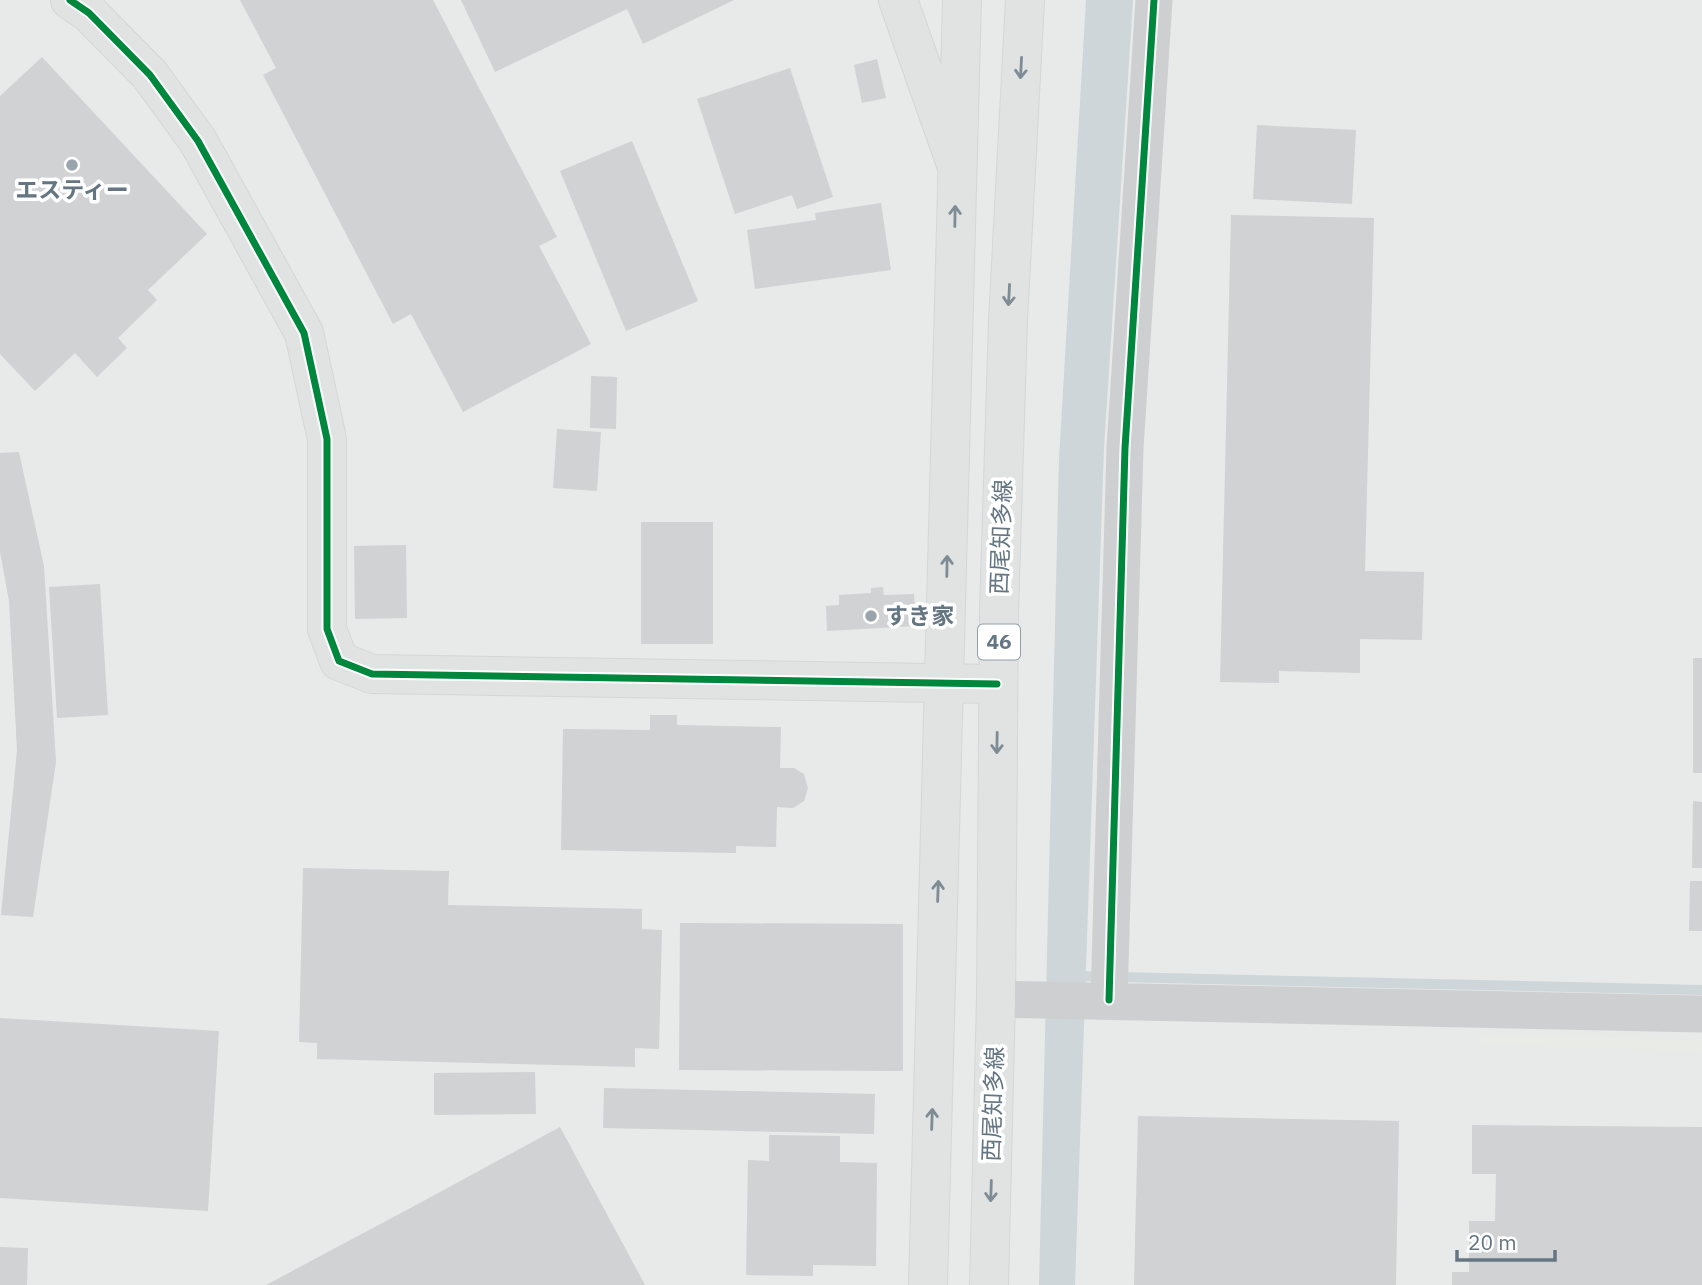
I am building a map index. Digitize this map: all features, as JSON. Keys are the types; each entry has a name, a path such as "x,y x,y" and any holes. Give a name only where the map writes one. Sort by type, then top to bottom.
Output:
{"main road":[{"path":"70,0 89,13 150,75 198,141 304,333 327,439 327,629 339,661 372,674 998,684"},
{"path":"898,0 956,164"},
{"name":"46","path":"928,1285 962,0"},
{"name":"西尾知多線","path":"989,1285 1010,999 998,684 1008,321 1025,0"}],"street":[{"path":"1098,1000 1125,448 1154,0"},
{"path":"1010,999 1702,1014"}],"shaded area":[{"path":"0,0 1702,0 1702,1285 0,1285"},
{"path":"1086,0 1133,0 1104,448 1075,1285 1039,1285 1059,459"},
{"path":"1481,1034 1702,1040 1702,1051 1482,1045"}],"building":[{"path":"240,0 433,0 557,237 539,246 591,344 463,412 411,314 393,324 263,75 276,68"},
{"path":"461,0 734,0 643,44 627,9 495,72"},
{"name":"エスティー","path":"42,57 207,234 148,290 157,300 118,338 127,348 97,377 75,353 35,391 0,354 0,96"},
{"path":"877,59 886,98 862,103 854,65"},
{"path":"790,68 833,197 797,209 792,195 735,214 697,99"},
{"path":"1257,125 1356,130 1352,204 1253,199"},
{"path":"632,141 698,301 626,331 560,171"},
{"path":"881,203 891,270 755,289 747,230 816,220 815,213"},
{"path":"1231,215 1374,218 1365,571 1424,572 1422,640 1360,639 1360,673 1279,671 1279,683 1220,682"},
{"path":"591,376 617,377 616,429 590,428"},
{"path":"557,429 601,432 597,491 553,488"},
{"path":"19,452 44,566 56,762 33,917 1,915 17,750 9,601 0,552 0,453"},
{"path":"641,522 713,522 713,644 641,644"},
{"path":"406,545 407,618 355,619 354,546"},
{"path":"100,584 108,715 57,718 49,587"},
{"name":"すき家","path":"883,587 884,595 914,594 916,626 827,631 826,606 839,605 839,595 871,593 871,588"},
{"path":"1693,658 1702,658 1702,773 1693,773"},
{"path":"650,715 677,715 677,725 781,727 780,768 794,768 804,774 808,788 804,801 793,808 777,807 776,847 736,846 736,853 561,850 563,729 650,730"},
{"path":"1693,801 1702,802 1702,868 1692,868"},
{"path":"303,868 449,871 448,905 642,909 642,929 662,930 659,1049 635,1048 635,1067 317,1059 317,1043 299,1042"},
{"path":"1690,881 1702,881 1702,931 1689,931"},
{"path":"680,923 903,924 903,1071 679,1070"},
{"path":"0,1018 219,1031 208,1211 0,1198"},
{"path":"535,1072 536,1114 434,1115 434,1073"},
{"path":"604,1088 875,1094 874,1134 603,1128"},
{"path":"1138,1116 1399,1121 1396,1285 1134,1285"},
{"path":"1472,1125 1702,1127 1702,1285 1452,1285 1452,1272 1469,1272 1469,1221 1495,1221 1496,1174 1472,1174"},
{"path":"560,1127 645,1285 266,1285 416,1205"},
{"path":"769,1135 840,1136 840,1162 877,1163 876,1266 813,1265 813,1276 746,1275 748,1160 769,1161"},
{"path":"0,1247 28,1248 27,1285 0,1285"}],"waterway":[{"path":"1073,976 1702,990"}],"cycle path":[{"path":"70,0 89,13 150,75 198,141 304,333 327,439 327,629 339,661 372,674 997,684"},
{"path":"1109,1000 1125,448 1154,0"}],"place":[{"name":"エスティー","path":"72,165"},
{"name":"すき家","path":"871,616"}]}
